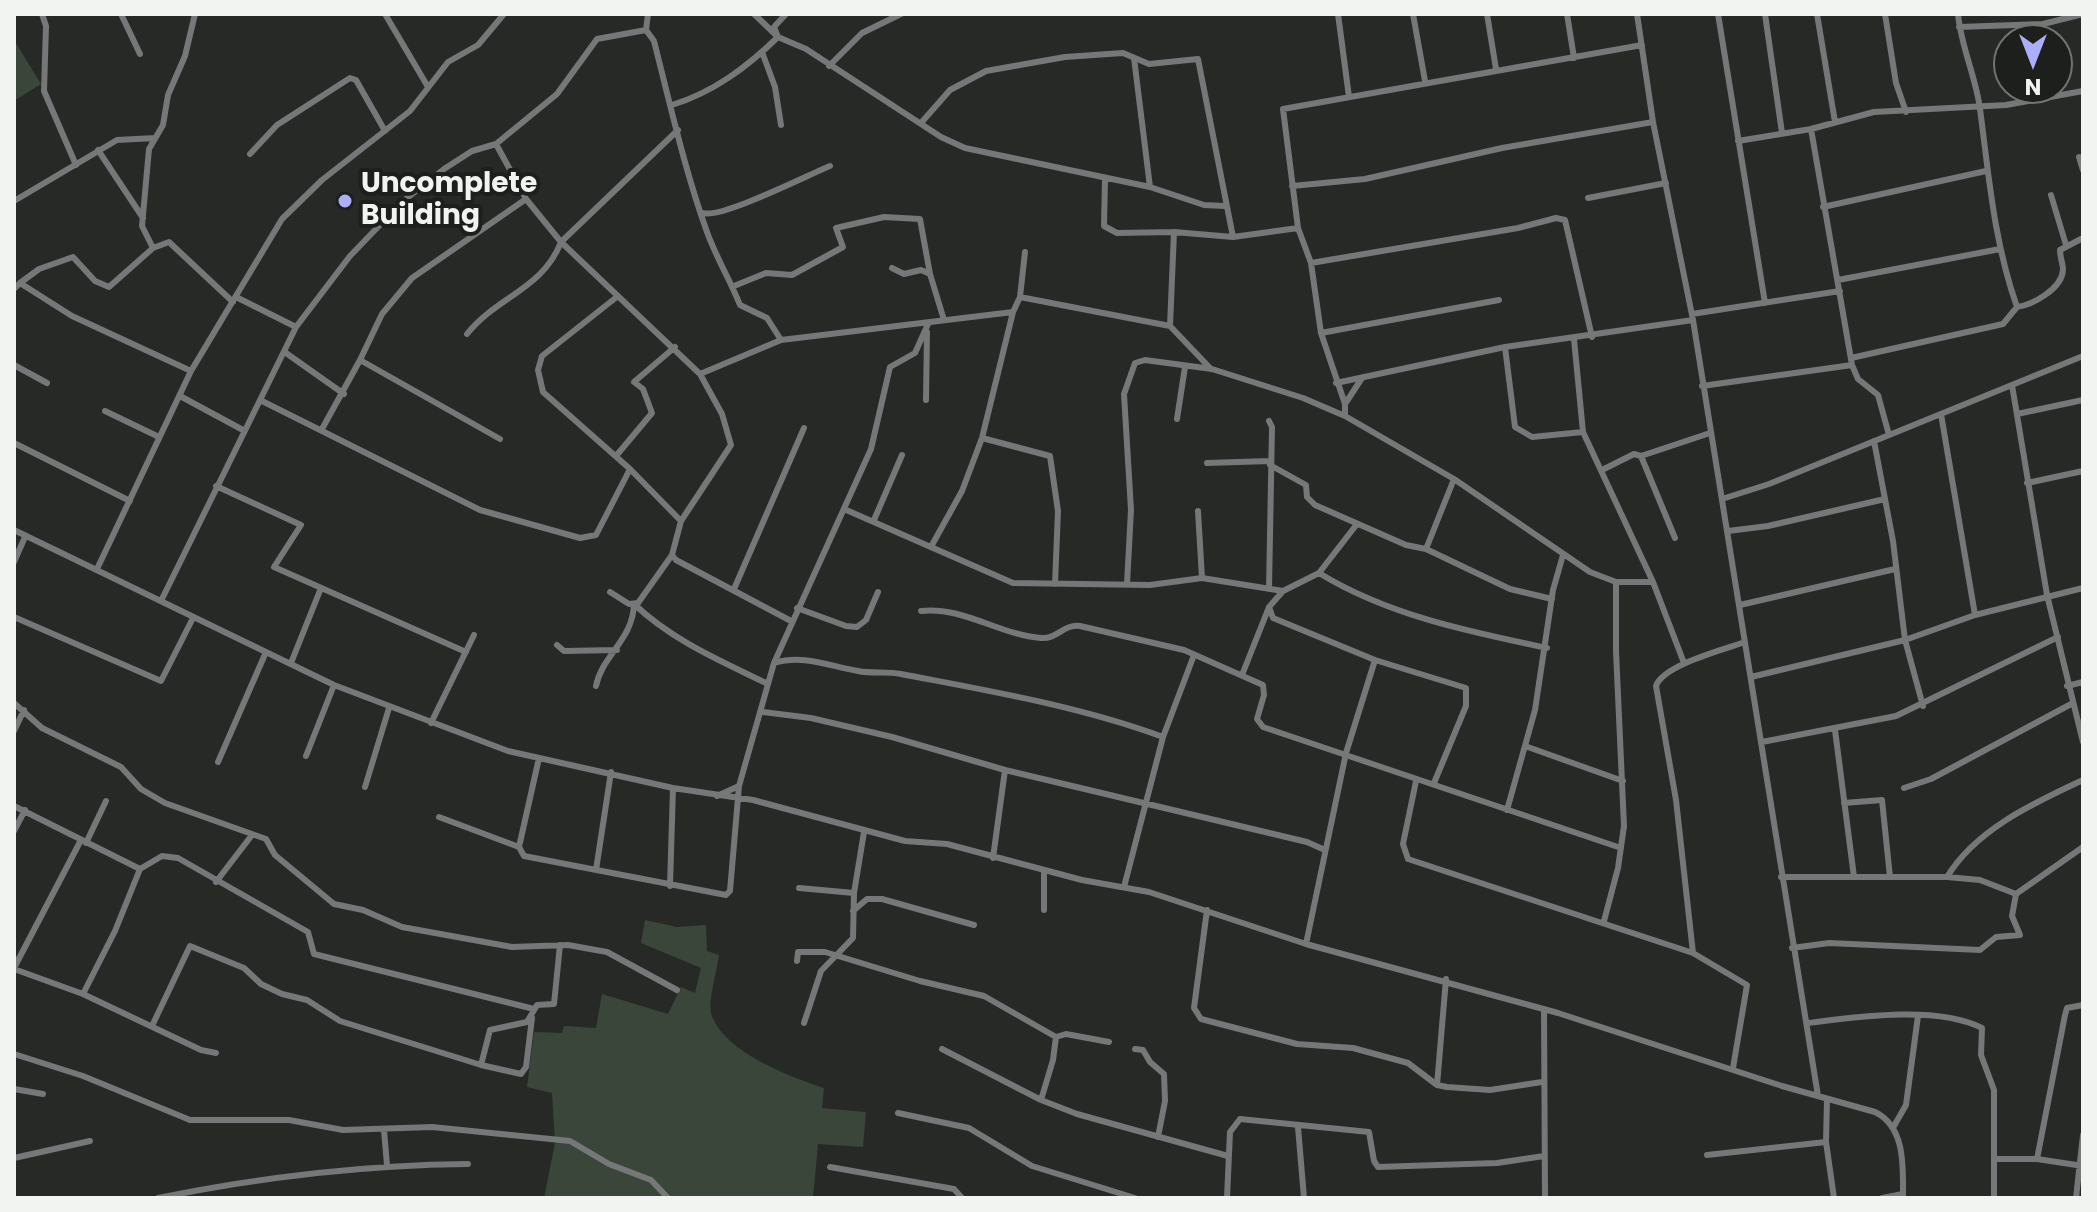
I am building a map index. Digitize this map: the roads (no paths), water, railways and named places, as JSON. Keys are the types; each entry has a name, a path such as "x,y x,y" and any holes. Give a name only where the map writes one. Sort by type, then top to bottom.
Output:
{"street":[{"path":"42,14 46,26 44,91 76,165"},
{"path":"121,14 140,54"},
{"path":"153,248 143,233 147,164 155,138 163,125 168,95 185,56 195,14"},
{"path":"385,14 428,87"},
{"path":"97,569 191,371 289,210 410,111 448,62 478,45 504,14"},
{"path":"648,14 646,30 654,41 692,186 711,243 734,286 740,305 767,318 781,340"},
{"path":"754,14 778,37 806,49 965,148 1150,187 1204,205 1225,206"},
{"path":"778,37 774,27 786,14"},
{"path":"829,66 862,33 901,14"},
{"path":"1338,14 1349,97"},
{"path":"1413,14 1425,81"},
{"path":"1487,14 1496,69"},
{"path":"1567,14 1574,58"},
{"path":"1637,14 1653,122 1692,317 1728,531 1818,1096"},
{"path":"1718,14 1765,303"},
{"path":"1765,14 1782,133"},
{"path":"1817,14 1835,122"},
{"path":"1885,14 1896,83 1906,112"},
{"path":"1958,14 1980,106 1986,171 2000,249 2017,307"},
{"path":"1959,27 2043,24 2083,14"},
{"path":"161,601 243,430 286,353 296,327 366,237 402,202 472,151 496,144 569,81 575,66 597,39 619,32 646,30"},
{"path":"672,105 730,78 778,37"},
{"path":"1345,416 1345,404 1321,333 1311,263 1298,228 1283,109 1425,81 1455,79 1496,69 1642,45"},
{"path":"762,52 775,87 781,125"},
{"path":"921,123 950,90 986,71 1065,57 1123,53 1149,64 1198,59 1233,237"},
{"path":"1134,58 1150,187"},
{"path":"250,154 277,125 350,78 356,80 385,131"},
{"path":"1738,141 1811,129 1874,112 1980,106 2083,91"},
{"path":"1292,186 1365,179 1502,148 1653,122"},
{"path":"1811,129 1851,361 1858,379 1878,395 1889,435"},
{"path":"467,334 481,318 540,277 554,260 561,242 678,130"},
{"path":"14,201 117,140 155,138"},
{"path":"496,144 526,199 561,242 675,347 700,374 722,414 731,445 681,521 672,555 642,600 634,604"},
{"path":"98,150 143,218"},
{"path":"2079,157 2083,170"},
{"path":"703,213 710,216 729,209 830,166"},
{"path":"1823,207 1986,171"},
{"path":"1105,179 1104,226 1109,231 1233,237 1298,228"},
{"path":"1588,198 1666,183"},
{"path":"2051,195 2066,245"},
{"path":"322,429 344,394 382,314 412,278 526,199"},
{"path":"734,286 766,273 792,275 810,268 843,247 836,228 884,217 920,219 930,274 944,320"},
{"path":"1311,263 1518,228 1556,218 1565,220 1592,337"},
{"path":"1170,326 1174,232"},
{"path":"1702,386 1851,361 2003,324 2017,307 2030,305 2058,283 2063,271 2060,250 2083,238"},
{"path":"14,289 39,269 73,257 95,281 109,287 153,248 173,243 234,299 296,327"},
{"path":"1838,280 2000,249"},
{"path":"932,545 962,491 982,438 1013,312 1020,297 1025,252"},
{"path":"892,268 904,274 921,270 930,274"},
{"path":"20,283 72,316 191,371"},
{"path":"1336,383 1505,347 1592,337 1840,291"},
{"path":"618,296 542,356 538,370 543,392 630,469 681,521"},
{"path":"1020,297 1170,326 1212,369"},
{"path":"1321,333 1499,300"},
{"path":"700,374 781,340 1013,312"},
{"path":"926,400 928,324"},
{"path":"439,817 519,847 524,856 717,895 726,895 730,891 739,786 763,712 774,663 871,449 890,367 915,353 928,324"},
{"path":"1574,339 1583,432 1653,582 1684,663"},
{"path":"616,456 652,413 643,389 634,382 675,347"},
{"path":"1505,347 1509,393 1518,431 1532,437 1583,432"},
{"path":"286,353 344,394"},
{"path":"1722,499 1769,484 2083,356"},
{"path":"360,360 500,439"},
{"path":"1127,584 1131,510 1124,394 1139,361 1212,369 1303,398 1345,416 1454,479 1590,572 1616,582 1653,582"},
{"path":"14,365 47,383"},
{"path":"1177,419 1185,367"},
{"path":"1345,404 1362,378"},
{"path":"2012,385 2047,595 2083,742"},
{"path":"180,396 243,430"},
{"path":"260,400 480,510 585,539 596,535 603,525 630,469"},
{"path":"2017,414 2083,400"},
{"path":"105,411 159,437"},
{"path":"1941,414 1975,615"},
{"path":"1269,421 1272,427 1269,589"},
{"path":"734,589 804,428"},
{"path":"1602,470 1634,454 1641,456 1710,433"},
{"path":"982,438 1050,456 1058,511 1055,584"},
{"path":"1874,441 1905,640 1923,706"},
{"path":"14,443 130,501"},
{"path":"874,520 902,455"},
{"path":"1641,456 1675,538"},
{"path":"1207,463 1270,463 1306,485 1307,497 1315,505 1406,545 1426,549 1510,589 1552,599"},
{"path":"2027,483 2083,471"},
{"path":"1426,549 1454,479"},
{"path":"216,486 301,525 274,567 466,652"},
{"path":"1728,531 1768,526 1885,499"},
{"path":"844,509 932,545 1000,580 1127,584 1202,578 1283,591"},
{"path":"1198,511 1202,578"},
{"path":"1242,675 1269,607 1283,591 1319,573 1357,524"},
{"path":"14,530 334,685 431,723 539,758 673,788 738,798 905,841 947,844 993,858 1124,887 1207,910 1306,944 1446,979 1544,1009 1875,1112 1894,1126"},
{"path":"14,562 25,537"},
{"path":"672,555 791,621"},
{"path":"1507,810 1547,648 1552,599 1563,555"},
{"path":"1740,605 1895,569"},
{"path":"1319,573 1347,590 1456,629 1547,648"},
{"path":"1604,921 1621,848 1623,781 1616,651 1616,582"},
{"path":"291,663 321,588"},
{"path":"1751,677 1905,640 1975,615 2083,588"},
{"path":"610,592 634,604 657,626 768,684"},
{"path":"797,608 857,627 866,620 878,592"},
{"path":"596,686 602,667 631,627 634,604"},
{"path":"1269,607 1273,618 1375,660 1466,688 1466,706 1434,783"},
{"path":"921,611 938,609 1013,634 1036,638 1053,637 1070,625 1090,627 1194,655 1242,675 1265,689 1258,724 1346,753 1416,781 1434,783 1621,848"},
{"path":"14,617 161,681 193,618"},
{"path":"431,723 474,635"},
{"path":"1762,742 1835,730 1923,706 2058,637"},
{"path":"1693,953 1692,918 1676,800 1656,686 1658,680 1684,663 1745,642"},
{"path":"557,645 564,651 617,650"},
{"path":"218,762 266,652"},
{"path":"1124,887 1163,737 1194,655"},
{"path":"1306,944 1346,753 1375,660"},
{"path":"774,663 810,661 859,672 900,674 1084,712 1163,737"},
{"path":"2067,686 2083,682"},
{"path":"306,756 334,685"},
{"path":"14,703 42,728 121,767 141,789 165,803 266,839 275,855 334,904 363,910 402,927 512,947 560,945 607,952 677,990"},
{"path":"1904,788 1931,779 2073,703"},
{"path":"365,787 389,708"},
{"path":"14,731 24,710"},
{"path":"763,712 878,734 1005,770 1307,842 1325,850"},
{"path":"1835,730 1854,877"},
{"path":"1525,746 1623,781"},
{"path":"519,847 539,758"},
{"path":"993,858 1005,770"},
{"path":"596,870 611,772"},
{"path":"1947,877 1968,850 2013,816 2083,780"},
{"path":"1416,781 1403,844 1408,859 1604,921 1693,953 1747,985 1733,1068"},
{"path":"717,796 739,786"},
{"path":"670,886 673,788"},
{"path":"1844,803 1882,800 1890,877"},
{"path":"106,801 14,968 83,994 201,1050 216,1053"},
{"path":"14,806 140,869"},
{"path":"14,831 25,810"},
{"path":"804,1023 821,971 853,938 854,893 864,832"},
{"path":"216,882 252,835"},
{"path":"1792,948 1829,943 1980,950 1996,937 2020,935 2012,916 2016,894 2083,847"},
{"path":"83,994 115,931 140,869 162,856 178,858 308,932 314,954 534,1009"},
{"path":"1044,870 1044,910"},
{"path":"1781,877 1947,877 1980,880 2016,894"},
{"path":"799,888 854,893"},
{"path":"853,911 867,899 882,899 974,925"},
{"path":"1207,910 1194,1008 1196,1016 1297,1044 1353,1048 1408,1063 1437,1085 1490,1090 1542,1082"},
{"path":"152,1026 190,946 244,968 261,984 282,994 307,1000 340,1021 481,1065 521,1074 526,1067 534,1009 537,1005 554,1004 560,945"},
{"path":"797,961 798,952 802,950 835,957 984,996 1056,1037 1066,1034 1109,1042"},
{"path":"1437,1085 1446,979"},
{"path":"2037,1159 2067,1008 2083,1005"},
{"path":"1544,1009 1545,1198"},
{"path":"1808,1023 1858,1017 1918,1016 1944,1018 1982,1028 1981,1055 1994,1090 1994,1198"},
{"path":"1882,1198 1903,1196 1894,1126 1906,1105 1918,1016"},
{"path":"481,1065 490,1030 532,1018"},
{"path":"1041,1100 1053,1060 1056,1037"},
{"path":"942,1049 1041,1100 1228,1156"},
{"path":"1135,1049 1143,1050 1150,1062 1164,1074 1165,1101 1158,1137"},
{"path":"14,1054 83,1076 190,1120 289,1120 343,1130 432,1127 570,1141 609,1164 651,1180 668,1198"},
{"path":"14,1089 43,1094"},
{"path":"1827,1099 1826,1142 1834,1198"},
{"path":"898,1113 969,1128 1032,1166 1135,1198"},
{"path":"1227,1198 1230,1132 1240,1119 1369,1132 1378,1167 1497,1163 1544,1156"},
{"path":"1298,1127 1304,1198"},
{"path":"384,1130 387,1165"},
{"path":"2076,1198 2083,1135"},
{"path":"14,1158 90,1141"},
{"path":"1707,1155 1826,1142"},
{"path":"1995,1159 2037,1159 2081,1166"},
{"path":"158,1198 259,1179 387,1165 468,1164"},
{"path":"830,1167 954,1189 962,1198"}],"place":[{"name":"Uncomplete Building","path":"345,201"}]}
